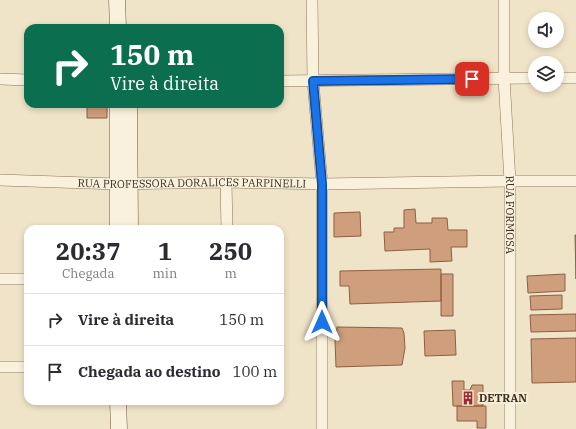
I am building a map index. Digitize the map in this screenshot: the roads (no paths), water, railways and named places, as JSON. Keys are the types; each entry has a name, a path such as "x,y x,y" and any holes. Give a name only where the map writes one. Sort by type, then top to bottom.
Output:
{"street":[{"path":"117,0 118,24"},
{"path":"128,0 128,24"},
{"path":"312,0 313,81 322,184 322,429"},
{"name":"RUA FORMOSA","path":"504,0 504,78 510,181 510,429"},
{"path":"284,81 528,78"},
{"path":"564,78 576,78"},
{"path":"0,79 24,80"},
{"path":"118,108 124,184 129,225"},
{"path":"119,225 124,184 129,108"},
{"name":"RUA PROFESSORA DORALICES PARPINELLI","path":"0,180 124,184 226,182 322,184 576,181"},
{"path":"226,182 227,225"},
{"path":"0,279 24,279"},
{"path":"0,367 24,367"},
{"path":"118,429 124,405"},
{"path":"124,405 129,429"}],"place":[{"name":"DETRAN","path":"468,398"}]}
